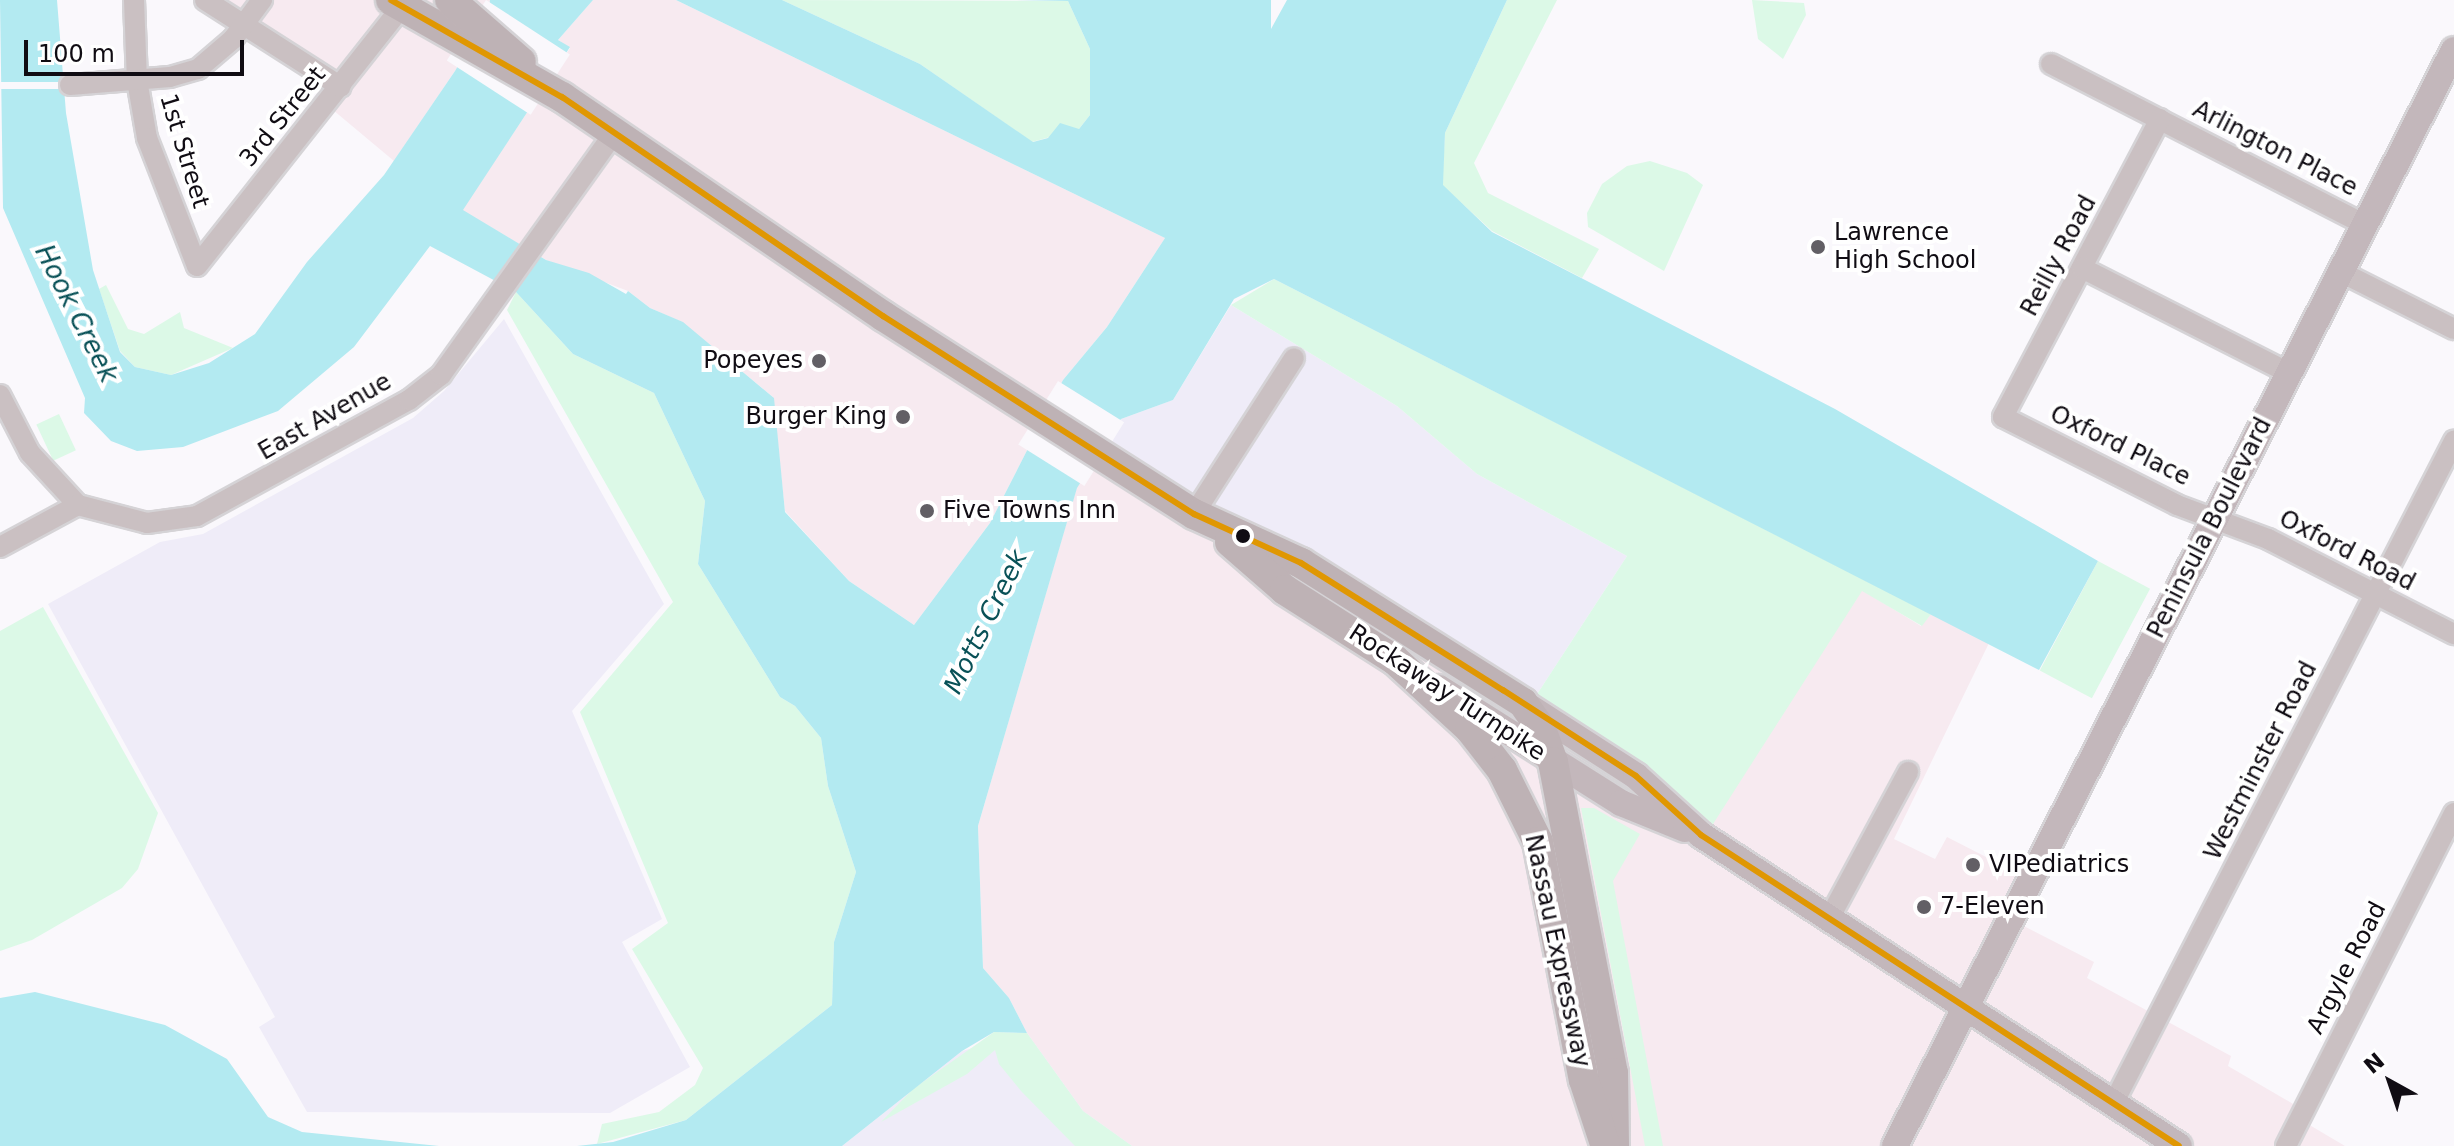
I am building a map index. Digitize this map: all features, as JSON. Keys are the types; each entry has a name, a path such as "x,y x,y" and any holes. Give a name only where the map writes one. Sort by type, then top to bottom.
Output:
{"highway":[{"path":"450,0 513,63"},
{"path":"400,3 431,27 513,63"},
{"name":"Rockaway Turnpike","path":"513,63 1008,396 1113,463 1202,519 1301,563 1523,703"},
{"name":"Rockaway Turnpike","path":"1202,519 1285,590 1395,660"},
{"name":"Nassau Expressway","path":"1395,660 1491,753 1530,821 1551,901 1584,1080 1605,1146"},
{"name":"Nassau Expressway","path":"1523,703 1541,729 1553,762 1613,1073 1614,1146"}],"main road":[{"name":"Peninsula Boulevard","path":"1895,1146 2452,58"},
{"name":"Rockaway Turnpike","path":"1395,660 1621,803 1701,835"},
{"name":"Rockaway Turnpike","path":"1523,703 1636,776 1701,835 2179,1146"}],"street":[{"name":"1st Street","path":"134,0 137,80 153,158 197,266"},
{"path":"205,0 341,87"},
{"path":"70,85 137,80 198,69 245,24 262,0"},
{"name":"3rd Street","path":"197,266 341,87 400,3"},
{"name":"Arlington Place","path":"2051,64 2366,225"},
{"name":"Reilly Road","path":"2003,417 2090,272 2160,119"},
{"name":"East Avenue","path":"78,505 147,523 197,516 409,400 441,375 614,133"},
{"path":"2090,272 2289,373"},
{"path":"2341,272 2454,329"},
{"path":"1202,519 1294,358"},
{"path":"0,395 35,460 78,505 0,547"},
{"name":"Oxford Place","path":"2003,417 2177,505 2216,518"},
{"name":"Westminster Road","path":"2113,1104 2454,441"},
{"name":"Oxford Road","path":"2216,518 2454,634"},
{"path":"1830,917 1908,772"},
{"name":"Argyle Road","path":"2286,1146 2454,813"}],"shaded area":[{"path":"211,0 490,0 488,14 455,71 394,161 333,110 343,98"},
{"path":"593,0 676,0 1165,238 1107,327 1063,380 990,523 914,625 849,581 785,511 773,397 682,322 650,308 628,291 546,260 462,210 570,48 558,40"},
{"path":"1231,305 1397,406 1477,474 1627,556 1530,705 1109,441 1121,419 1173,400"},
{"path":"504,319 664,604 572,711 662,919 622,942 690,1067 610,1113 307,1112 259,1027 275,1017 48,604 160,542 203,534 413,418 444,391"},
{"path":"1109,441 1530,705 1862,590 1921,626 1931,614 1989,643 1894,839 1935,859 1947,837 2033,881 2012,920 2094,962 2087,978 2231,1056 2228,1066 2300,1108 2296,1117 2345,1146 1132,1146 1083,1111 1027,1033 1009,998 983,968 978,826 1077,487"},
{"path":"1027,1033 1083,1111 1132,1146 842,1146 962,1051"}],"green space":[{"path":"782,0 1068,1 1090,49 1090,115 1079,129 1032,142 920,64"},
{"path":"1507,0 1557,0 1474,163 1488,193 1599,249 1582,278 1492,231 1442,185 1445,133"},
{"path":"1752,0 1804,3 1806,15 1783,59 1758,39"},
{"path":"1650,161 1687,173 1703,185 1664,271 1588,227 1587,213 1602,184 1627,166"},
{"path":"1274,279 1931,614 1922,626 1862,591 1706,835 1530,705 1627,556 1477,474 1397,406 1231,305"},
{"path":"106,285 128,329 144,334 180,312 184,328 233,348 171,375 135,367 120,351 99,289"},
{"path":"516,292 573,354 654,393 705,501 698,564 780,697 795,706 821,738 828,786 856,872 834,942 832,1005 686,1120 597,1144 602,1124 659,1112 695,1085 703,1068 632,949 668,923 580,712 673,602 507,310"},
{"path":"59,414 76,450 53,461 36,425"},
{"path":"2098,561 2150,589 2092,698 2040,670"},
{"path":"43,607 158,813 138,869 122,888 32,940 0,951 0,631"},
{"path":"1581,808 1594,808 1640,834 1613,881 1663,1146 1645,1146"},
{"path":"994,1032 1027,1033 1083,1111 1132,1146 1075,1146 1021,1091 999,1064 995,1050 967,1074 881,1122 913,1089"}],"water":[{"path":"0,0 57,0 66,113 93,270 120,352 135,367 171,375 209,363 255,334 307,262 384,175 455,71 488,14 490,0 593,0 558,40 570,47 463,210 546,260 589,273 626,294 628,291 650,308 683,322 774,398 785,512 849,581 914,625 990,523 1063,380 1107,327 1165,238 676,0 782,0 920,64 1033,142 1048,138 1060,123 1079,129 1090,115 1090,49 1068,1 1015,0 1271,0 1271,29 1287,0 1507,0 1445,133 1443,185 1492,232 1835,409 2098,561 2039,670 1274,279 1234,299 1173,400 1121,419 1077,488 978,826 983,968 1009,998 1027,1033 994,1032 962,1051 842,1146 577,1146 613,1142 686,1120 832,1005 834,942 856,872 828,786 821,738 795,706 780,697 698,564 705,501 654,393 573,354 516,292 430,246 354,347 278,411 183,447 137,451 111,441 84,413 85,398 3,208"},
{"path":"35,992 165,1025 227,1059 268,1117 302,1132 439,1146 0,1146 0,998"}],"pier":[{"path":"486,0 570,54 531,115 447,60"},
{"path":"0,82 68,82 68,89 0,89"},
{"path":"1058,381 1124,422 1084,486 1018,445"}],"transit line":[{"path":"391,0 562,97 883,316 1194,514 1301,563 1503,690 1636,776 1701,835 2179,1146"}],"place":[{"name":"Lawrence High School","path":"1818,247"},
{"name":"Popeyes","path":"819,361"},
{"name":"Burger King","path":"903,417"},
{"name":"Five Towns Inn","path":"927,511"},
{"name":"VIPediatrics","path":"1973,865"},
{"name":"7-Eleven","path":"1924,907"}],"water label":[{"name":"Hook Creek","path":"76,314"},
{"name":"Motts Creek","path":"986,622"}]}
